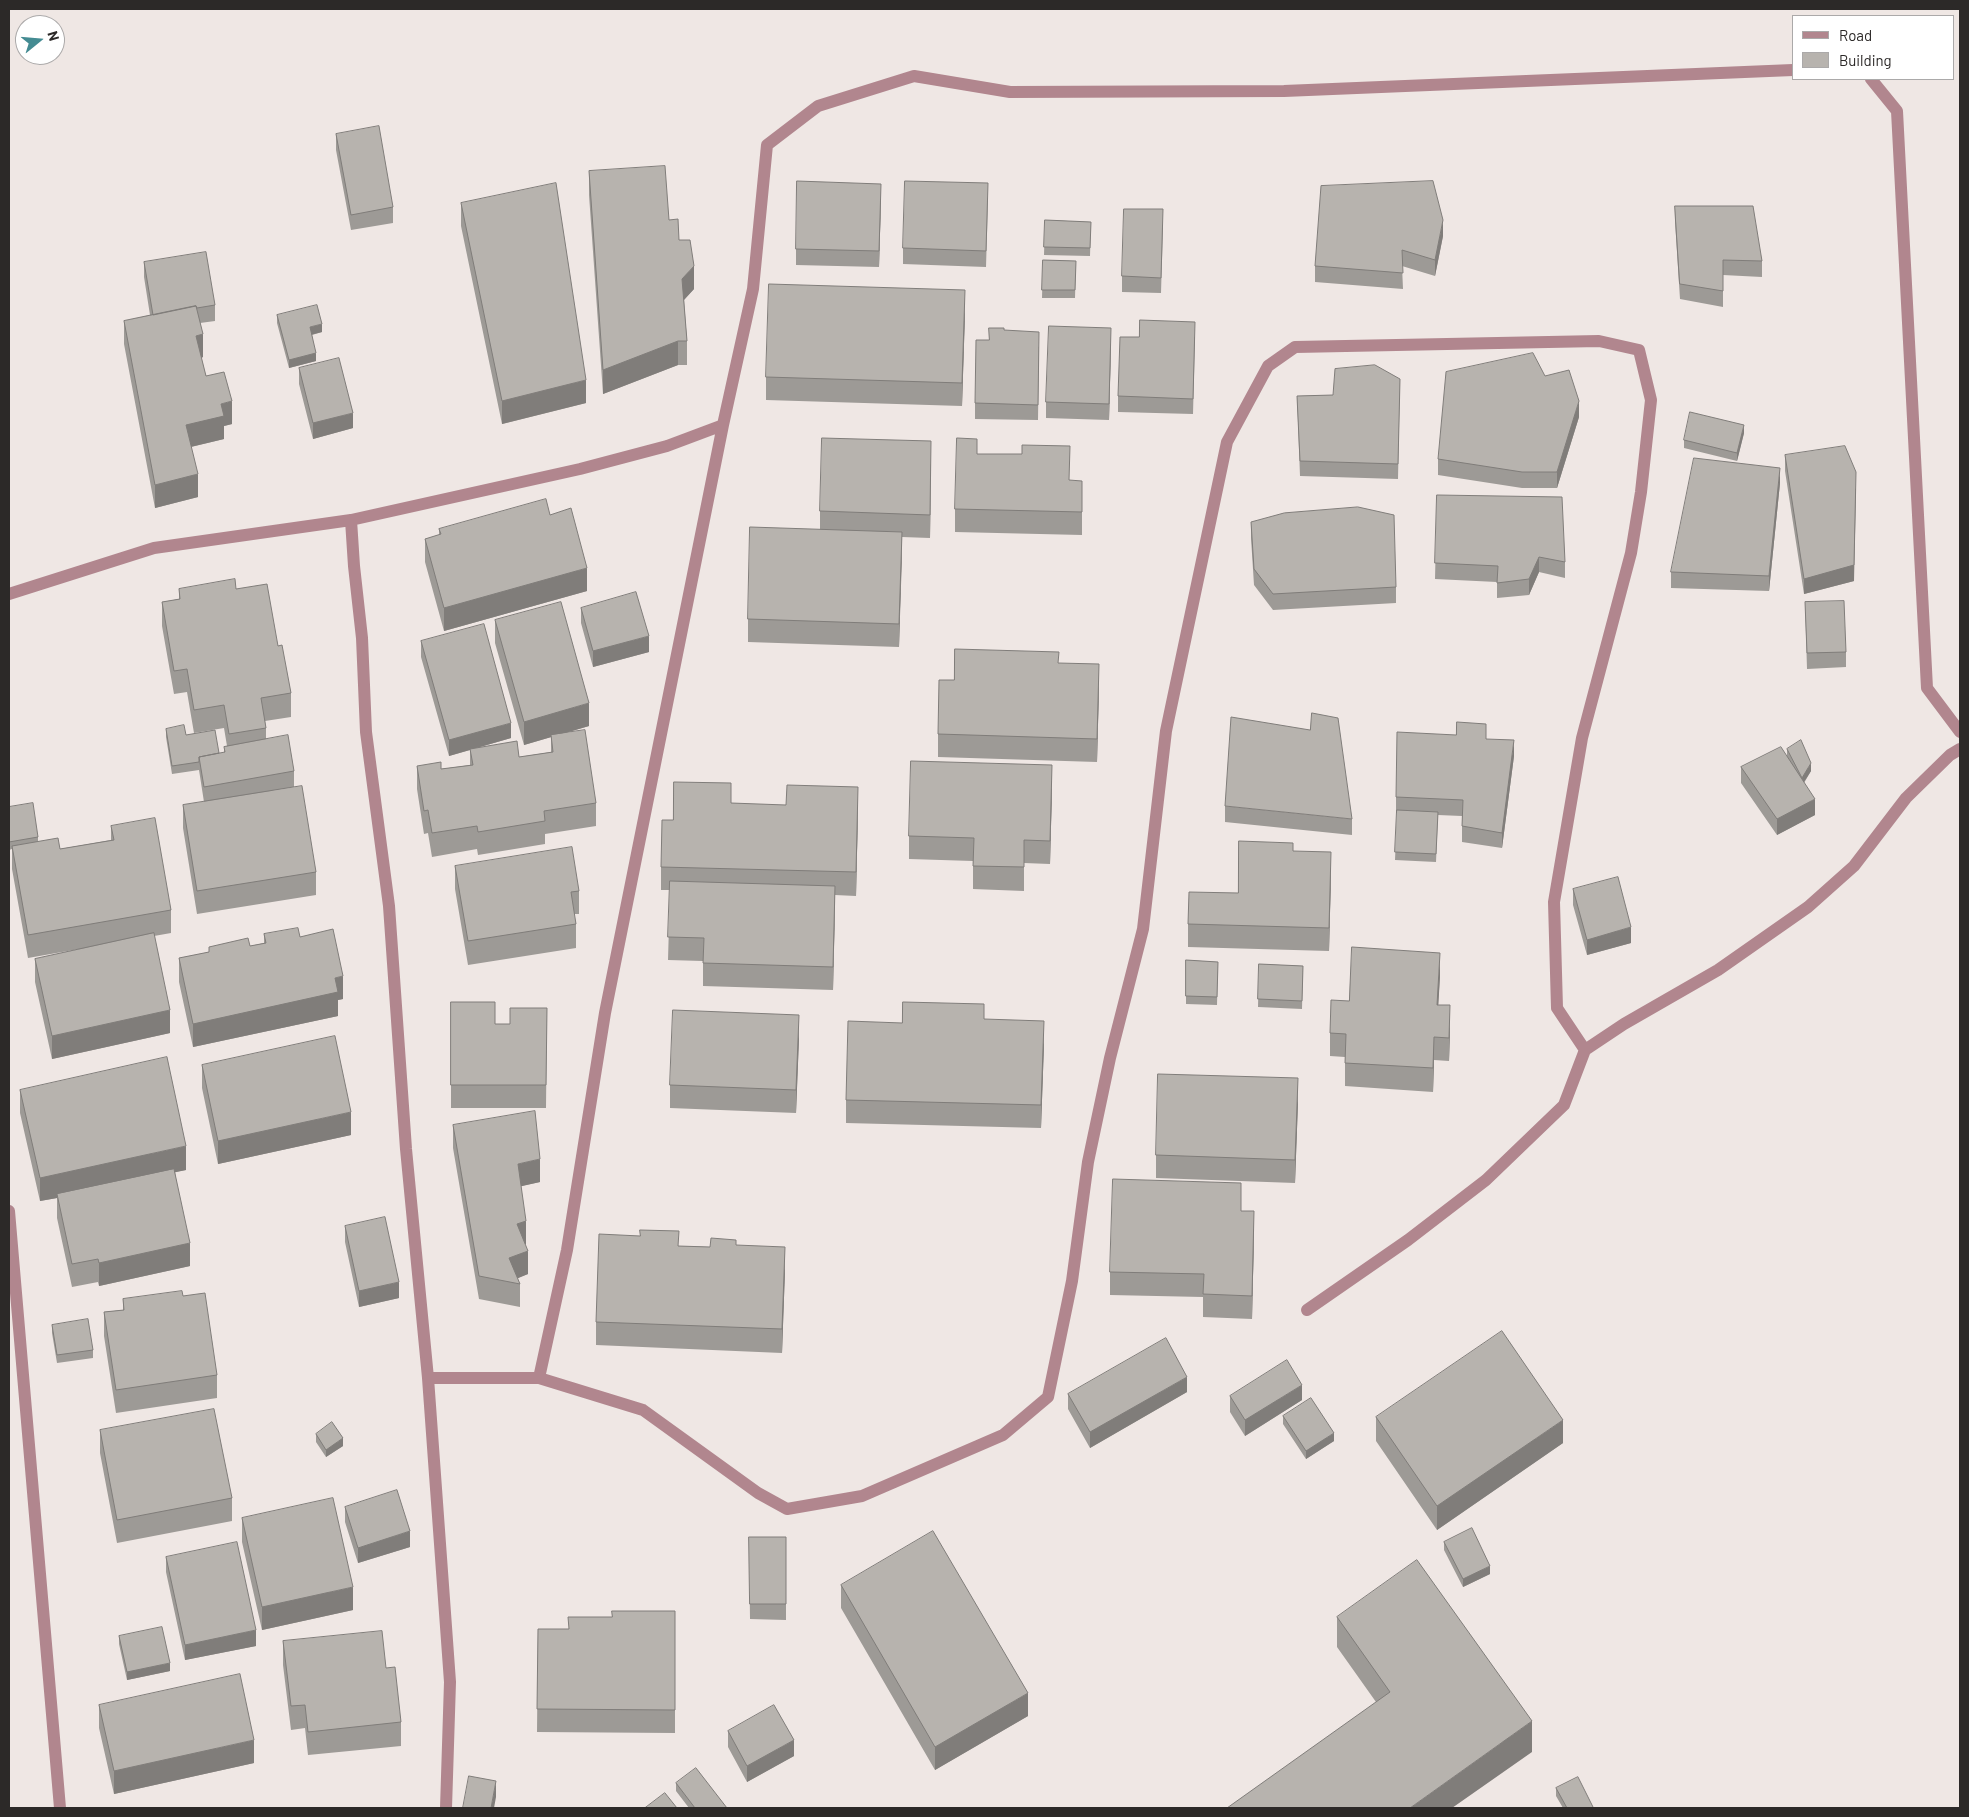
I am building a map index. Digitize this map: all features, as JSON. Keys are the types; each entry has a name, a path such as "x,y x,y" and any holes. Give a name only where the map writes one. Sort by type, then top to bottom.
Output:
{"street":[{"path":"539,1378 567,1250 607,1003 752,289 767,145 818,106 914,76 1010,92 1274,91 1792,70"},
{"path":"1872,80 1897,111 1927,688 1960,732"},
{"path":"428,1378 539,1378 643,1410 758,1493 787,1509 862,1496 1003,1435 1048,1397 1072,1281 1088,1162 1110,1058 1143,929 1166,731 1227,442 1268,366 1295,347 1599,341 1639,350 1651,400 1641,492 1631,553 1582,738 1554,902 1557,1008 1585,1050"},
{"path":"9,594 154,548 351,520 580,469 667,446 723,425"},
{"path":"351,520 362,638 366,732 389,906 406,1149 428,1378 450,1682 446,1808"},
{"path":"1307,1310 1408,1240 1486,1180 1564,1105 1585,1050 1624,1024 1718,970 1808,907 1854,866 1906,798 1950,755 1960,750"},
{"path":"9,1211 60,1808"}],"building":[{"path":"379,126 393,207 351,215 336,134"},
{"path":"665,166 669,220 678,219 679,240 690,240 694,266 682,279 687,341 678,341 603,370 589,171"},
{"path":"797,181 881,184 879,251 796,249"},
{"path":"905,181 988,183 986,251 903,248"},
{"path":"1433,181 1443,220 1435,260 1402,250 1403,273 1315,266 1321,186"},
{"path":"556,183 586,380 502,401 461,203"},
{"path":"1675,206 1753,206 1762,261 1723,260 1723,291 1680,284"},
{"path":"1124,209 1163,209 1161,278 1122,276"},
{"path":"1045,220 1091,222 1090,248 1044,247"},
{"path":"206,252 215,305 197,308 196,306 153,315 144,262"},
{"path":"1043,260 1076,261 1075,290 1042,290"},
{"path":"769,284 965,290 962,383 766,377"},
{"path":"317,305 322,324 310,327 316,353 289,360 277,315"},
{"path":"196,306 203,334 196,336 206,376 224,372 232,401 221,404 224,416 186,425 198,474 155,485 124,321"},
{"path":"1140,320 1195,322 1193,399 1118,396 1120,337 1139,337"},
{"path":"1049,326 1111,328 1109,404 1046,402"},
{"path":"989,328 1039,332 1038,405 975,403 976,340 989,340"},
{"path":"1533,353 1545,376 1569,370 1579,401 1557,472 1522,472 1438,459 1446,372"},
{"path":"339,358 353,413 313,423 299,368"},
{"path":"1375,365 1400,379 1398,464 1300,461 1297,396 1333,395 1335,369"},
{"path":"1690,412 1744,425 1737,453 1684,440"},
{"path":"822,438 931,441 930,515 820,511"},
{"path":"957,438 977,439 977,454 1022,454 1022,445 1070,446 1069,480 1082,481 1082,512 955,509"},
{"path":"1845,446 1856,472 1854,565 1804,579 1785,455"},
{"path":"1694,458 1780,468 1769,576 1671,572"},
{"path":"1437,495 1562,497 1565,562 1539,557 1529,579 1497,583 1498,566 1435,563"},
{"path":"546,499 550,515 571,508 587,568 444,608 425,539 441,534 439,529"},
{"path":"1358,507 1394,515 1396,587 1273,594 1254,569 1251,522 1284,513"},
{"path":"750,527 902,532 899,624 748,619"},
{"path":"235,579 236,589 267,584 278,646 282,645 291,693 261,698 266,728 229,734 224,705 194,710 187,669 174,671 162,602 180,599 179,589"},
{"path":"636,592 649,636 593,651 581,608"},
{"path":"1844,601 1846,652 1807,653 1805,602"},
{"path":"561,602 589,703 524,722 495,620"},
{"path":"484,624 511,723 449,740 421,641"},
{"path":"955,649 1059,652 1058,663 1099,664 1097,739 938,734 939,680 954,680"},
{"path":"1312,713 1338,718 1352,819 1225,806 1231,717 1310,730"},
{"path":"1457,722 1486,724 1486,739 1514,740 1502,833 1462,826 1463,800 1396,797 1397,732 1456,735"},
{"path":"184,725 186,735 215,730 219,753 199,757 199,762 172,766 166,729"},
{"path":"585,730 596,803 544,811 545,821 478,832 477,826 432,833 428,810 424,811 417,766 441,762 441,769 473,765 470,749 517,741 519,757 553,752 551,735"},
{"path":"288,735 294,771 204,787 199,757 225,752 224,747"},
{"path":"1801,740 1811,763 1802,778 1787,749"},
{"path":"1781,747 1815,799 1777,819 1741,767"},
{"path":"911,761 1052,765 1050,841 1024,840 1024,867 973,866 974,838 909,836"},
{"path":"674,782 731,783 731,803 786,805 787,785 858,787 856,872 661,867 662,820 673,820"},
{"path":"302,786 316,872 197,891 183,805"},
{"path":"33,803 38,837 9,842 9,807"},
{"path":"1397,810 1438,812 1436,854 1395,852"},
{"path":"155,818 171,910 28,935 12,846 58,838 60,849 114,840 111,826"},
{"path":"1239,841 1293,843 1293,851 1331,852 1329,928 1188,924 1189,892 1238,893"},
{"path":"572,847 579,891 571,892 576,924 468,941 455,866"},
{"path":"1618,877 1631,927 1587,940 1573,889"},
{"path":"670,881 835,886 833,967 703,963 704,938 668,937"},
{"path":"298,928 300,937 333,929 343,976 335,978 338,992 193,1024 179,958 209,952 209,947 248,938 250,946 266,943 264,934"},
{"path":"154,933 170,1010 52,1036 35,959"},
{"path":"1352,947 1440,953 1437,1005 1450,1005 1449,1038 1434,1037 1433,1068 1345,1063 1346,1034 1330,1033 1331,1000 1349,1001"},
{"path":"1186,960 1218,962 1217,997 1186,996"},
{"path":"1259,964 1303,966 1302,1001 1258,999"},
{"path":"451,1002 495,1002 495,1024 510,1024 510,1008 547,1008 546,1085 451,1085"},
{"path":"903,1002 984,1004 984,1019 1044,1021 1041,1105 846,1100 848,1021 902,1023"},
{"path":"673,1010 799,1015 796,1090 670,1085"},
{"path":"335,1036 351,1112 218,1141 202,1065"},
{"path":"167,1057 186,1146 40,1178 20,1090"},
{"path":"1158,1074 1298,1078 1295,1160 1156,1155"},
{"path":"535,1111 540,1159 518,1164 526,1221 517,1224 528,1251 509,1258 520,1284 479,1276 453,1125"},
{"path":"174,1169 190,1243 99,1263 98,1259 72,1264 57,1194"},
{"path":"1113,1179 1241,1183 1241,1211 1254,1211 1252,1296 1203,1294 1204,1274 1110,1272"},
{"path":"385,1217 399,1282 359,1291 345,1226"},
{"path":"640,1230 679,1231 678,1246 710,1247 711,1238 736,1240 736,1245 785,1247 782,1329 596,1322 599,1234 640,1236"},
{"path":"182,1291 183,1296 205,1293 217,1375 116,1390 104,1312 124,1310 123,1299"},
{"path":"88,1319 93,1350 57,1355 52,1325"},
{"path":"1502,1331 1563,1420 1437,1506 1376,1417"},
{"path":"1166,1338 1187,1377 1090,1432 1068,1394"},
{"path":"1287,1360 1302,1385 1245,1420 1230,1396"},
{"path":"1311,1398 1334,1433 1306,1451 1283,1416"},
{"path":"214,1409 232,1498 117,1520 100,1430"},
{"path":"332,1422 343,1438 326,1450 316,1434"},
{"path":"397,1490 410,1531 358,1548 345,1507"},
{"path":"333,1498 353,1587 262,1607 242,1518"},
{"path":"1472,1528 1490,1566 1463,1579 1444,1542"},
{"path":"933,1531 1028,1693 935,1747 841,1585"},
{"path":"749,1537 786,1537 786,1604 750,1604"},
{"path":"237,1542 256,1630 185,1645 166,1557"},
{"path":"1417,1560 1532,1721 1410,1808 1227,1808 1390,1692 1337,1617"},
{"path":"612,1611 675,1611 675,1710 537,1709 538,1629 569,1629 568,1617 612,1617"},
{"path":"162,1627 170,1663 127,1672 119,1636"},
{"path":"382,1631 386,1668 395,1667 401,1722 308,1732 305,1705 291,1706 283,1641"},
{"path":"240,1674 254,1740 114,1771 99,1705"},
{"path":"774,1705 794,1740 747,1766 728,1731"},
{"path":"696,1768 727,1808 695,1808 676,1783"},
{"path":"469,1776 496,1781 491,1808 463,1808"},
{"path":"1578,1777 1592,1808 1567,1808 1556,1788"},
{"path":"665,1793 677,1808 645,1808"}]}
